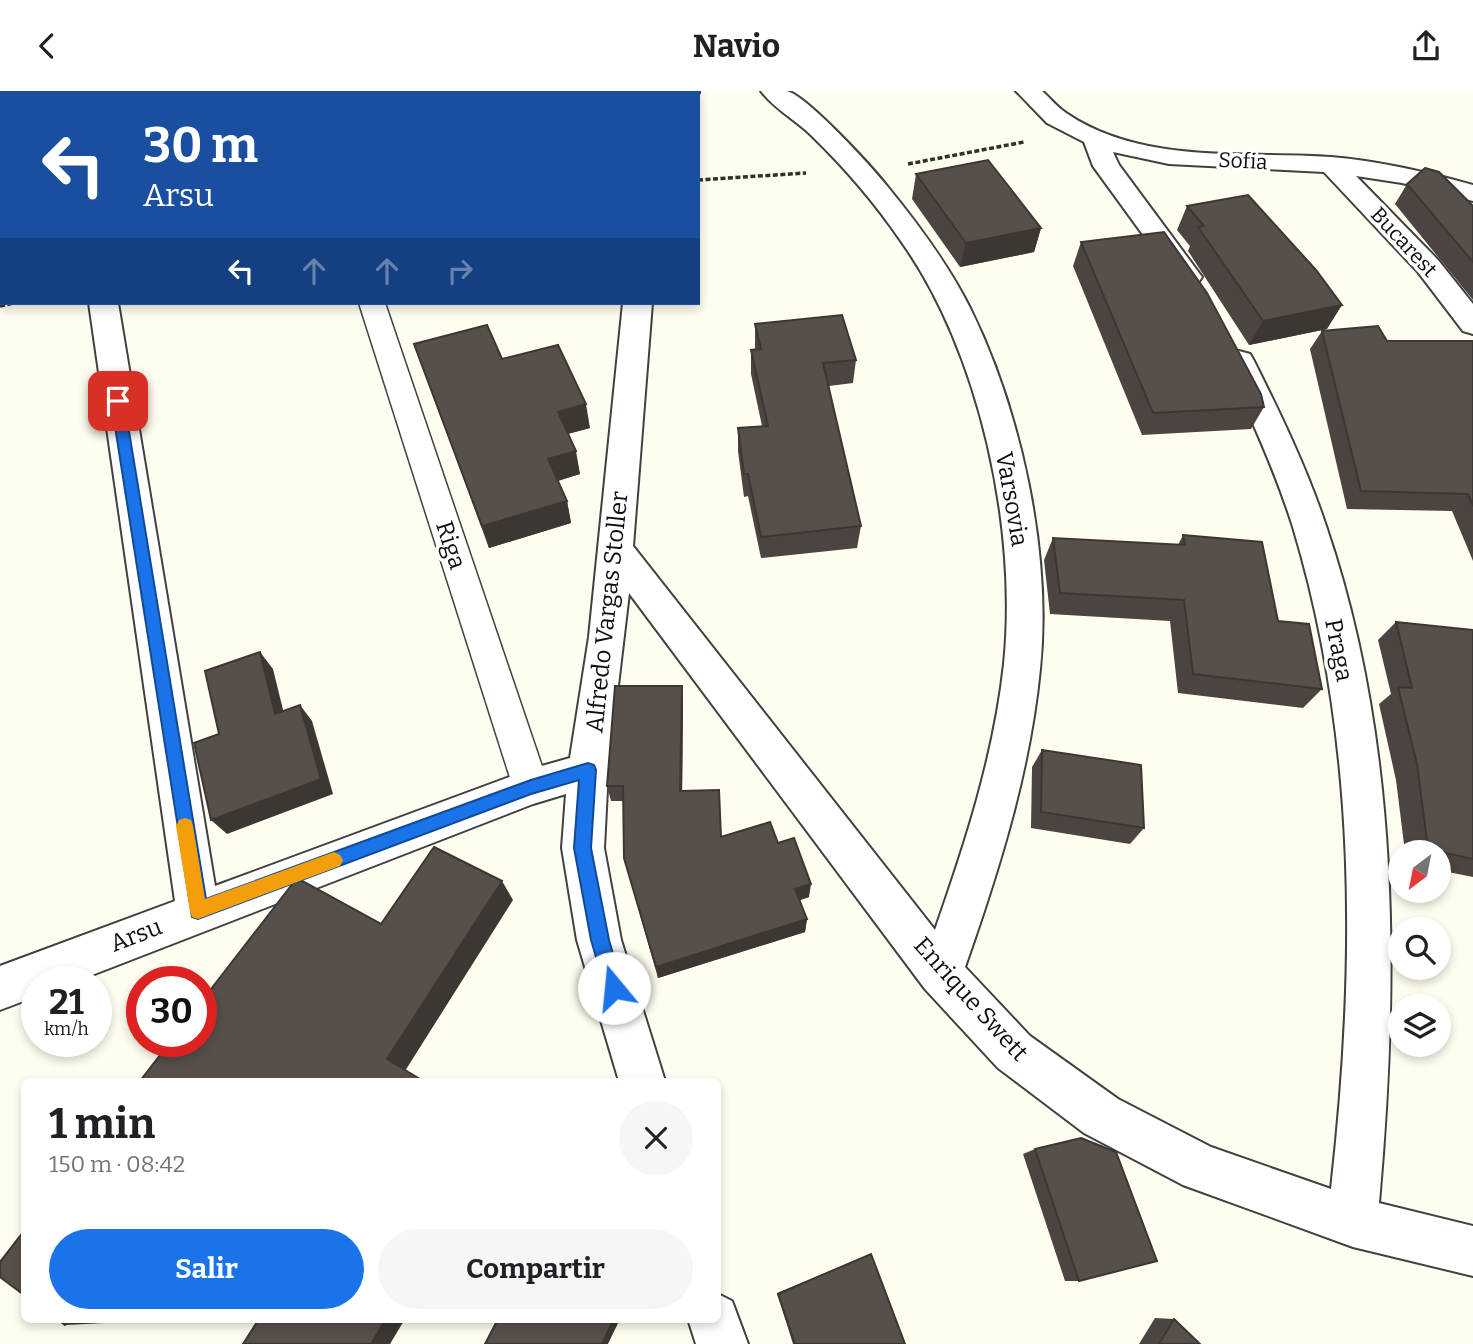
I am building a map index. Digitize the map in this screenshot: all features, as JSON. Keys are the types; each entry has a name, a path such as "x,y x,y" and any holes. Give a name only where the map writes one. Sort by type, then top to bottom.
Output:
{"street":[{"name":"Varsovia","path":"773,91 806,117 859,168 935,267 971,340 990,397 1008,468 1025,593 1025,628 1018,705 980,865 941,973"},
{"name":"Sofia","path":"1028,91 1043,110 1094,137 1138,150 1186,157 1331,165 1416,178 1473,193"},
{"name":"Praga","path":"1094,137 1106,166 1152,225 1214,319 1259,398 1303,507 1321,569 1340,652 1365,841 1369,950 1366,1079 1353,1222"},
{"name":"Bucarest","path":"1331,165 1428,266 1473,324"},
{"path":"103,305 198,911"},
{"name":"Riga","path":"373,305 531,787"},
{"name":"Alfredo Vargas Stoller","path":"638,305 607,637 588,770 583,848 600,940 641,1078"},
{"name":"Enrique Swett","path":"615,549 941,973 1014,1052 1101,1116 1200,1168 1353,1222 1473,1251"},
{"name":"Arsu","path":"0,988 531,787 588,770"},
{"path":"715,1323 722,1344"}],"building":[{"path":"988,160 1041,228 966,243 916,174"},
{"path":"1425,168 1439,172 1473,206 1473,262 1407,184"},
{"path":"1248,195 1316,270 1342,305 1263,321 1198,227 1204,226 1187,206"},
{"path":"1164,232 1207,293 1261,394 1264,407 1153,413 1081,242"},
{"path":"842,315 856,360 823,363 861,526 761,537 748,474 744,474 738,428 768,426 751,350 761,349 755,324"},
{"path":"487,325 502,359 558,345 586,404 558,412 576,451 548,459 567,501 482,526 414,344"},
{"path":"1378,326 1387,341 1473,341 1473,506 1468,494 1361,491 1322,331"},
{"path":"1183,535 1262,542 1278,621 1309,624 1322,689 1193,674 1184,600 1060,593 1053,538 1185,545"},
{"path":"1396,622 1473,630 1473,859 1451,854 1451,840 1427,840 1417,764 1398,687 1412,688"},
{"path":"260,652 275,714 300,705 321,779 211,820 194,743 219,734 205,671"},
{"path":"615,686 682,686 680,791 719,790 721,837 770,822 778,843 794,838 811,884 795,889 807,919 656,967 624,858 623,786 607,786"},
{"path":"1042,750 1141,765 1144,828 1041,812"},
{"path":"434,847 502,881 387,1059 418,1078 142,1078 159,1057 217,1057 217,981 297,878 381,924"},
{"path":"1081,1138 1116,1152 1157,1261 1079,1281 1035,1149"},
{"path":"21,1235 21,1293 0,1277 0,1262"},
{"path":"871,1254 905,1344 795,1344 778,1294"},
{"path":"1174,1319 1200,1344 1159,1344"},
{"path":"256,1323 384,1323 371,1344 243,1344"},
{"path":"496,1323 612,1323 602,1344 485,1344"}],"slow traffic":[{"path":"185,826 198,911 334,860"}],"route":[{"path":"118,401 198,911 531,787 588,770 583,848 600,940 614,988"}]}
